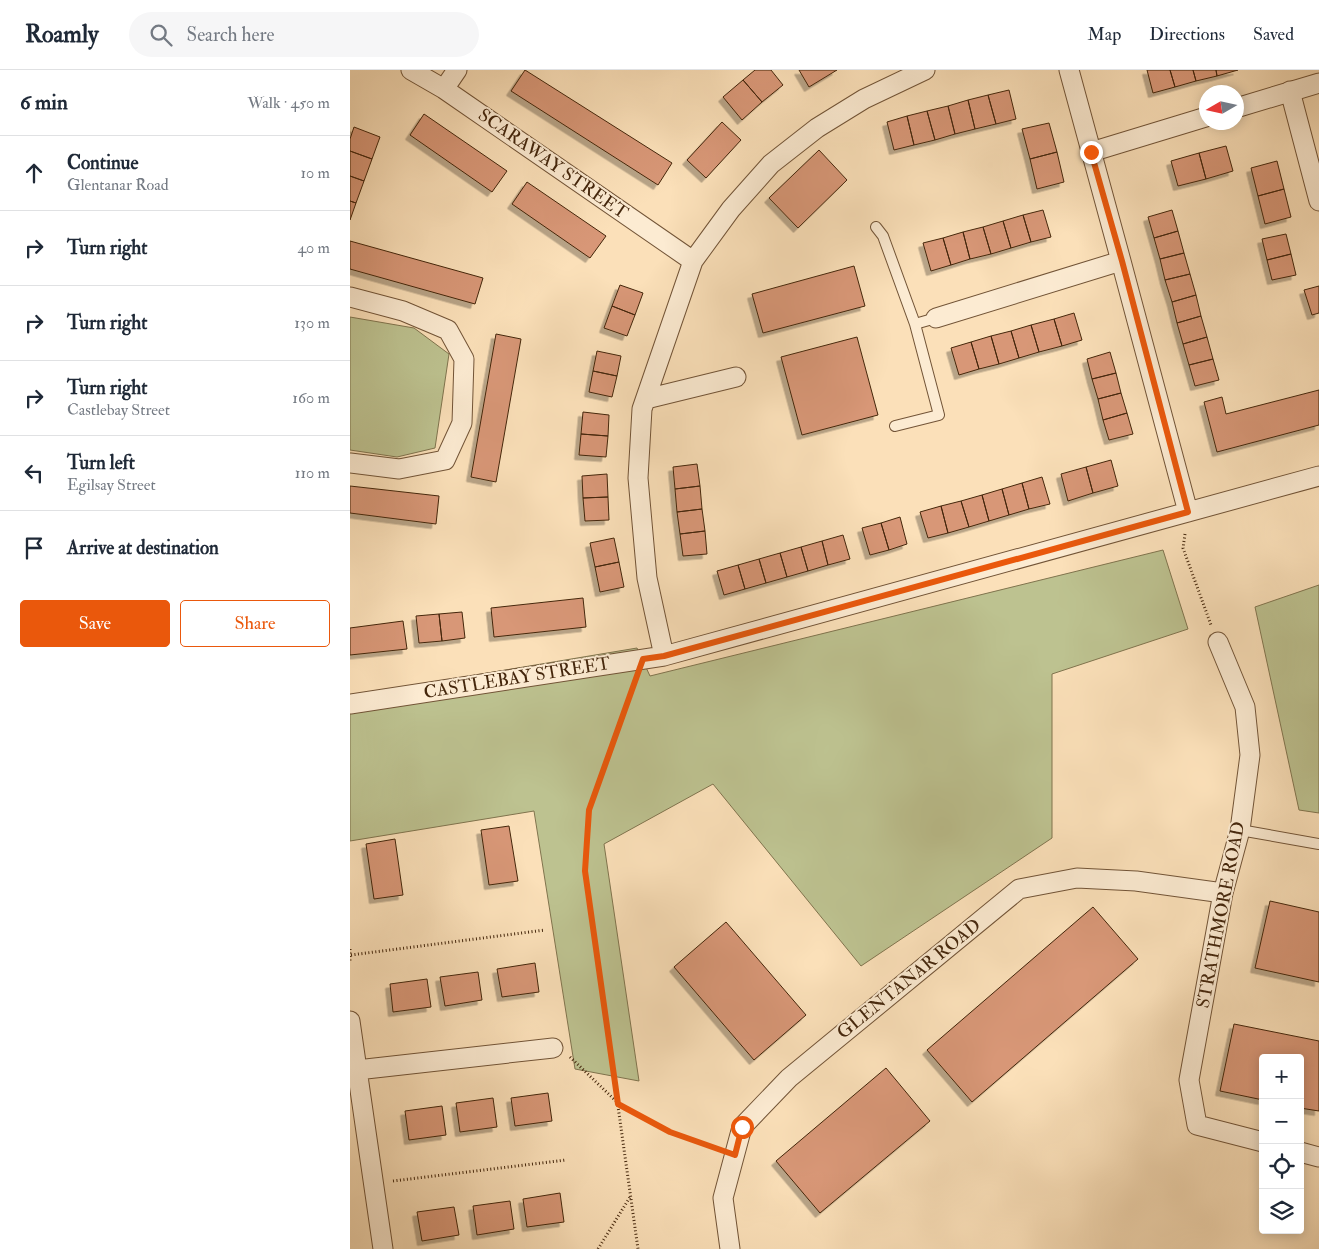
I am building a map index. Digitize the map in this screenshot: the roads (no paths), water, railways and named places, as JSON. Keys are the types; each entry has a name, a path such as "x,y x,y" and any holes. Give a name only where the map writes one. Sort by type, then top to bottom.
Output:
{"street":[{"name":"SCARAWAY STREET","path":"411,70 444,89 693,261"},
{"path":"444,89 457,70"},
{"path":"664,656 647,578 638,478 642,409 693,261 731,209 772,164 817,128 864,99 925,70"},
{"path":"1068,70 1122,261 1188,512"},
{"path":"1244,105 1319,83"},
{"path":"1290,91 1319,200"},
{"path":"1091,152 1199,119"},
{"path":"936,318 1122,261"},
{"path":"350,297 403,311 448,330 464,359 462,423 445,460 399,469 350,463"},
{"path":"646,399 736,377"},
{"name":"CASTLEBAY STREET","path":"350,704 664,656 1319,476"},
{"name":"STRATHMORE ROAD","path":"1218,642 1245,707 1250,754 1240,830 1223,893 1189,1080 1197,1125 1259,1141"},
{"name":"GLENTANAR ROAD","path":"730,1249 723,1198 742,1127 789,1078 1019,889 1077,878 1136,881 1223,893"},
{"path":"350,1021 382,1249"},
{"path":"357,1070 553,1048"},
{"path":"1304,1153 1319,1157"}],"lane":[{"path":"876,227 883,236 915,324 939,414 895,426"},
{"path":"915,324 936,318"},
{"path":"1240,830 1319,844"}]}
